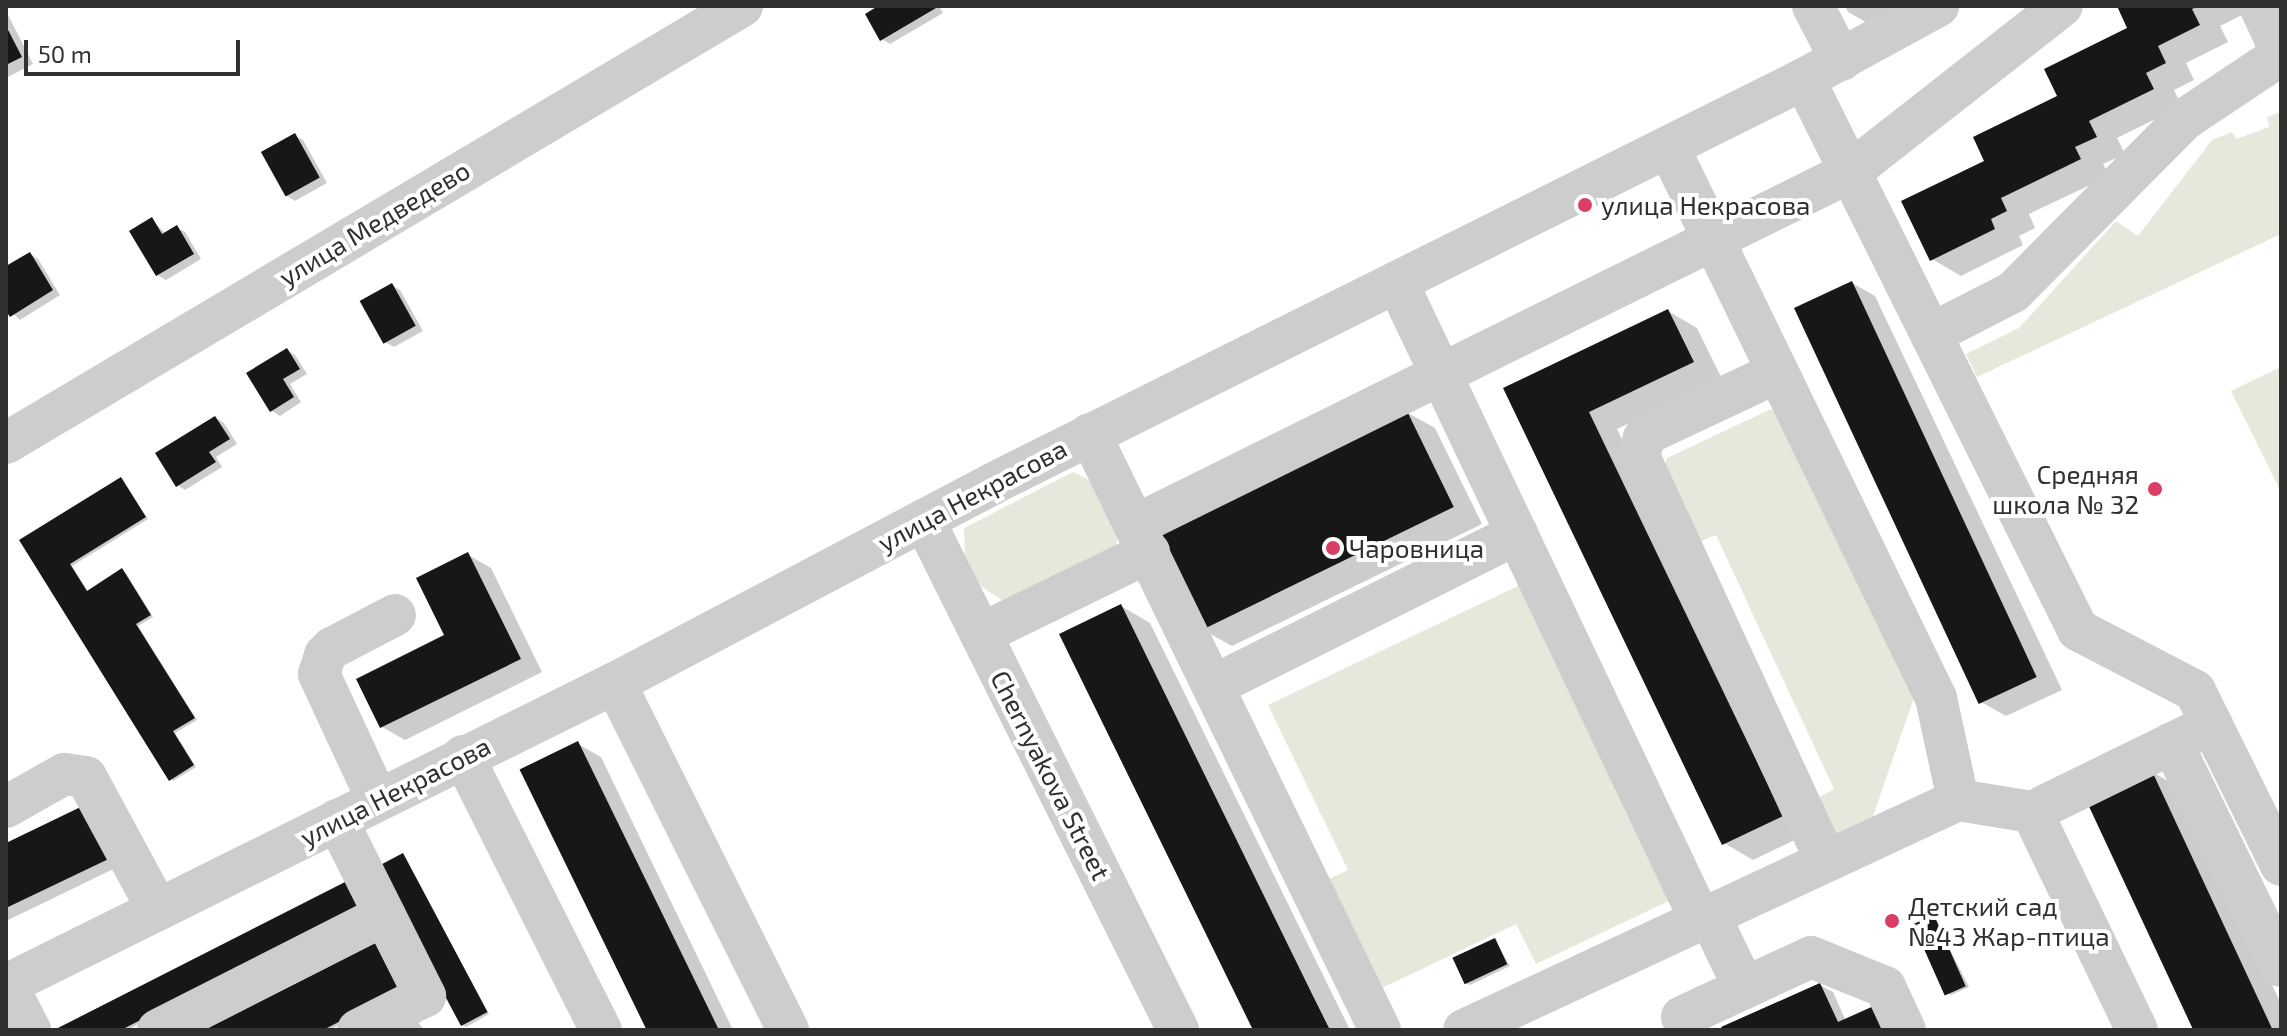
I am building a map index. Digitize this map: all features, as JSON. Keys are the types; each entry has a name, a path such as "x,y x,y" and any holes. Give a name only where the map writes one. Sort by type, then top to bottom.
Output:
{"street":[{"name":"улица Медведево","path":"6,443 742,6"},
{"path":"1813,6 1841,60"},
{"name":"улица Некрасова","path":"6,985 615,683 1090,434 1669,148 1841,60 1938,6"},
{"path":"981,634 1143,538 1441,374 1850,172 2062,6"},
{"path":"1931,334 2013,292 2185,119 2281,53 2260,6"},
{"path":"1804,79 2078,630 2195,691 2281,865"},
{"path":"1669,148 1936,698 1958,800"},
{"path":"1397,282 1704,917 1744,987"},
{"path":"1776,373 1652,431 1644,438 1639,456 1826,860"},
{"path":"1090,434 1215,685 1380,1030"},
{"name":"Chernyakova Street","path":"924,520 1178,1030"},
{"path":"1215,685 1517,534"},
{"path":"377,799 319,674 325,655 332,648 395,615"},
{"path":"615,683 788,1030"},
{"path":"1464,1030 1958,800 2032,812 2212,724"},
{"path":"2172,743 2281,966"},
{"path":"463,756 601,1030"},
{"path":"6,807 64,774 86,777 158,910"},
{"path":"2032,812 2137,1030"},
{"path":"337,820 425,996 358,1030"},
{"path":"158,1030 385,915"},
{"path":"1688,1030 1682,1017 1811,957 1885,987 1905,1030"},
{"path":"6,985 30,1030"}],"shaded area":[{"path":"2281,112 2281,234 1977,377 1966,354 2019,328 2116,221 2138,236 2212,140 2232,132 2236,139 2269,127 2267,117"},
{"path":"2281,367 2281,492 2231,391"},
{"path":"1771,409 1788,418 1918,686 1871,822 1837,838 1818,798 1834,789 1716,535 1696,543 1663,472 1667,458"},
{"path":"1073,472 1101,486 1121,529 1113,554 1009,605 979,585 965,555 964,528"},
{"path":"1524,583 1675,898 1536,964 1516,924 1380,989 1327,880 1348,870 1268,705"}],"building":[{"path":"878,6 936,8 880,41 865,14"},
{"path":"2117,6 2199,6 2192,9 2200,25 2158,46 2166,63 2146,73 2154,89 2089,121 2097,137 2075,147 2081,159 2001,198 2007,211 1991,219 1995,229 1930,261 1901,201 1984,161 1973,137 2057,96 2044,69 2127,28"},
{"path":"6,26 22,57 6,65"},
{"path":"295,133 320,178 286,197 261,152"},
{"path":"152,217 162,234 177,225 194,254 156,276 129,231"},
{"path":"30,252 53,290 10,317 6,311 6,266"},
{"path":"1852,281 2037,677 1979,704 1794,308"},
{"path":"392,283 416,326 383,344 360,301"},
{"path":"1668,309 1694,362 1589,412 1783,816 1722,845 1503,388"},
{"path":"287,348 300,369 283,379 294,397 270,412 246,373"},
{"path":"1406,409 1454,507 1201,630 1153,532"},
{"path":"215,416 230,439 209,452 216,462 176,487 155,453"},
{"path":"121,477 146,517 70,564 87,591 122,568 151,615 136,624 195,718 173,731 194,765 169,781 19,540"},
{"path":"468,552 521,659 380,728 356,679 444,635 416,578"},
{"path":"1121,604 1330,1030 1253,1030 1251,1026 1059,634"},
{"path":"578,741 719,1030 647,1030 520,769"},
{"path":"2151,769 2273,1030 2193,1030 2086,799"},
{"path":"93,801 119,854 6,908 6,843"},
{"path":"403,853 488,1012 461,1026 377,867"},
{"path":"347,881 360,908 121,1030 54,1030"},
{"path":"1934,915 1966,986 1945,996 1913,924"},
{"path":"1495,938 1507,964 1465,984 1452,958"},
{"path":"375,943 399,991 323,1030 204,1030"},
{"path":"1820,983 1838,1022 1876,1005 1887,1030 1723,1030 1721,1027"}],"place":[{"name":"улица Некрасова","path":"1585,205"},
{"name":"Средняя школа № 32","path":"2155,489"},
{"name":"Чаровница","path":"1333,548"},
{"name":"Детский сад №43 Жар-птица","path":"1892,921"}]}
